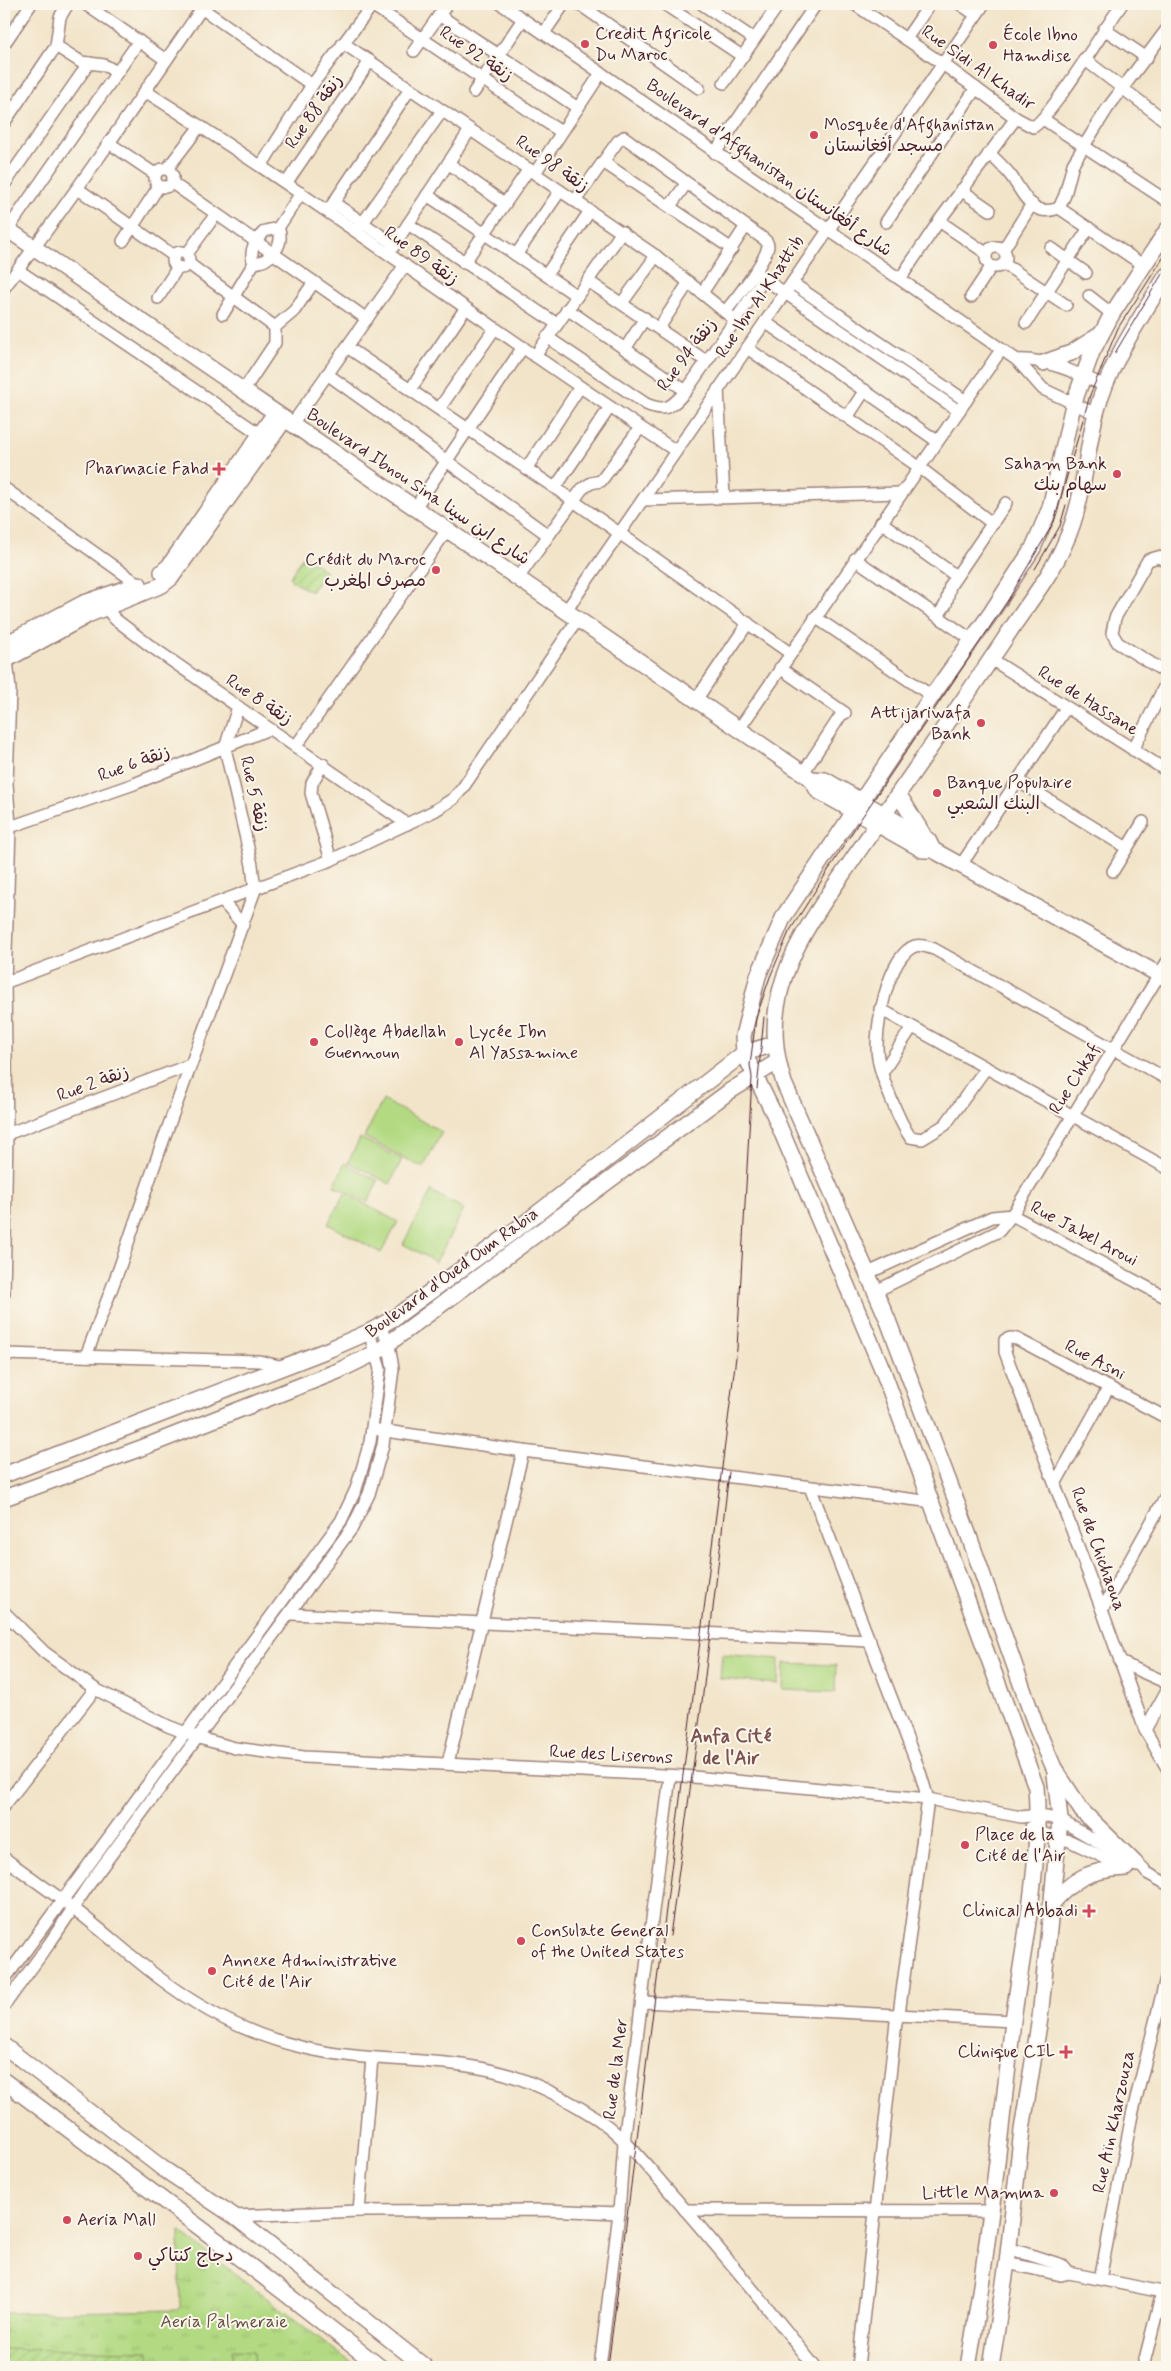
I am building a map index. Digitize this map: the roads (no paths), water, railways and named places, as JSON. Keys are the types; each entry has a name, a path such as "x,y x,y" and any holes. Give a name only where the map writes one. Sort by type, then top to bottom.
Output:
{"main road":[{"name":"Boulevard Ibnou Sina شارع ابن سينا","path":"6,228 807,776 818,791 858,807 923,850 929,844 961,865 1165,972"},
{"path":"968,2367 982,2283 1037,1832 1038,1815 1033,1775 984,1646 933,1502 854,1299 744,1053 743,1036 758,976 775,935 795,899 1022,566 1046,520 1055,490 1073,405 1083,376 1112,314 1167,230"},
{"path":"1136,1868 1082,1811 1054,1768 1037,1729 958,1505 876,1291 784,1083 777,1062 774,1026 780,991 797,950 820,908 991,659 1044,580 1065,543 1079,500 1096,414 1105,386 1126,341 1167,275"},
{"path":"1043,363 1071,353 1102,333"},
{"path":"4,655 58,630 102,603 156,576 168,566 260,435 284,419"},
{"path":"102,603 162,585 171,578 284,419"},
{"path":"899,795 929,844"},
{"name":"Boulevard d'Oued Oum Rabia","path":"4,1475 283,1367 375,1329 521,1226 744,1053 775,1044"},
{"name":"Boulevard d'Oued Oum Rabia","path":"4,1498 144,1448 338,1371 383,1348 755,1074 777,1062"},
{"path":"991,2367 1008,2256 1022,2130 1040,2018 1060,1820 1054,1768"},
{"path":"1050,1906 1066,1887 1095,1872 1136,1868"},
{"path":"4,2046 162,2168 234,2216 425,2367"},
{"path":"4,2081 220,2242 380,2367"}],"street":[{"path":"4,44 31,4"},
{"path":"4,123 56,46 60,17 68,4"},
{"path":"85,4 166,60"},
{"path":"261,166 312,85 372,4"},
{"name":"Rue 92 زنقة","path":"372,4 561,132"},
{"path":"414,51 447,4"},
{"name":"Boulevard d'Afghanistan شارع أفغانستان","path":"501,4 1016,360 1043,389 1073,405 1096,414"},
{"path":"544,33 564,4"},
{"path":"579,4 699,88"},
{"path":"664,4 742,56"},
{"path":"702,4 754,39"},
{"path":"724,83 779,4"},
{"path":"715,152 816,4"},
{"name":"Rue Sidi Al Khadir","path":"854,4 943,64 1016,118 1033,127 1043,119"},
{"path":"906,40 930,4"},
{"path":"960,4 976,15"},
{"name":"Rue Ibn Al Khattib","path":"4,983 331,860 446,804 462,789 572,615 619,534 984,4"},
{"path":"1122,4 1043,119 1167,201"},
{"path":"4,288 35,249 145,91 198,6 312,85"},
{"path":"439,15 578,108"},
{"path":"474,92 523,19"},
{"path":"1104,29 1147,58"},
{"path":"1059,208 1065,196 1073,164 1123,88 1147,58 1163,46 1167,30"},
{"path":"6,228 139,41"},
{"name":"Rue 98 زنقة","path":"343,43 656,256 735,320"},
{"path":"56,46 81,62 104,64 117,72"},
{"path":"1084,59 1167,122"},
{"name":"Rue 88 زنقة","path":"287,182 370,61"},
{"path":"4,185 89,63"},
{"path":"464,263 483,234 561,132 601,74"},
{"path":"886,222 976,88"},
{"path":"331,207 410,89"},
{"name":"Rue 89 زنقة","path":"145,91 301,192 331,207 392,249 405,265 465,309 676,451"},
{"path":"360,227 442,111"},
{"path":"900,279 939,221 1016,118"},
{"path":"168,169 200,126"},
{"path":"392,249 470,130"},
{"path":"576,201 618,141 624,137 686,184 761,236 767,242 768,247 754,272 725,312"},
{"path":"109,143 155,174"},
{"path":"989,153 1012,177 1019,193 1032,204 1043,210 1059,208 1143,265"},
{"path":"603,162 732,249"},
{"path":"448,163 506,204"},
{"path":"159,186 155,180 155,174 160,169 168,169"},
{"path":"168,169 173,175 172,183"},
{"path":"159,186 167,186 172,183"},
{"path":"172,183 367,319"},
{"path":"670,206 686,184"},
{"path":"123,241 159,186"},
{"path":"78,188 174,256 182,252 185,262 275,327"},
{"path":"962,190 990,210"},
{"path":"516,255 560,191"},
{"path":"254,263 263,262 273,253 281,240 278,228 301,192"},
{"path":"427,195 576,296"},
{"path":"1003,250 1032,204"},
{"path":"546,275 590,211"},
{"path":"158,298 185,262 216,214"},
{"path":"939,221 986,253"},
{"path":"408,224 557,324"},
{"path":"702,293 746,226"},
{"path":"223,314 254,263 252,255 256,241 265,230 278,228"},
{"path":"1026,323 1088,228"},
{"path":"535,356 622,232"},
{"path":"995,247 1003,250 1006,257 1004,264 998,268 991,267 986,261 986,253 995,247"},
{"path":"1051,248 1086,273"},
{"path":"622,303 656,256"},
{"path":"1004,264 1066,305"},
{"path":"284,419 327,374 405,265"},
{"path":"971,297 991,267"},
{"path":"18,270 260,435"},
{"path":"754,272 764,279 789,287 962,406"},
{"name":"Rue 94 زنقة","path":"547,337 646,404 656,408 671,406 686,391 764,279"},
{"path":"588,281 706,361"},
{"path":"243,390 275,343 275,327 294,311 314,282"},
{"path":"658,328 690,282"},
{"path":"1089,296 1112,314"},
{"path":"410,390 465,309"},
{"path":"567,309 686,391"},
{"path":"625,349 645,318"},
{"path":"765,322 937,441"},
{"path":"439,409 495,328"},
{"path":"347,347 555,488 790,653"},
{"path":"415,508 523,347"},
{"path":"550,366 562,347"},
{"path":"747,348 848,416 919,467 993,524"},
{"path":"739,730 790,653 1001,350"},
{"name":"Boulevard d'Afghanistan شارع أفغانستان","path":"1016,360 1043,363 1083,376 1105,386"},
{"path":"327,374 447,460 480,487 548,536"},
{"path":"526,469 580,387"},
{"path":"718,389 724,497"},
{"path":"848,416 865,390"},
{"path":"555,488 610,407"},
{"path":"518,578 584,486 601,481 640,428"},
{"path":"4,488 138,584"},
{"path":"644,500 901,493"},
{"path":"938,616 946,604 950,586 956,576 1006,503"},
{"path":"881,522 956,576"},
{"path":"296,746 447,530"},
{"path":"1167,561 1158,557 1148,560 1116,618 1112,633 1118,643 1167,673"},
{"path":"855,559 972,640"},
{"name":"Rue 8 زنقة","path":"102,603 120,624 268,729 323,764 407,824"},
{"path":"815,617 932,696"},
{"path":"696,700 748,623"},
{"path":"4,655 10,827 4,983 7,1134 4,1293"},
{"name":"Rue de Hassane","path":"991,659 1167,772"},
{"path":"780,668 844,713 807,776"},
{"path":"1133,750 1167,681"},
{"name":"Rue 5 زنقة","path":"238,707 225,748 252,865 255,890"},
{"path":"961,865 1066,708"},
{"name":"Rue 6 زنقة","path":"10,827 134,784 268,729"},
{"path":"323,764 312,783 311,793 331,860"},
{"path":"1018,781 1127,848"},
{"path":"1113,871 1143,822"},
{"path":"86,1356 255,890"},
{"path":"223,902 242,925"},
{"path":"986,1068 945,1125 936,1132 917,1140 912,1139 908,1134 882,1073 878,1059 876,1037 880,1009 905,953 914,946 925,945 1167,1079"},
{"name":"Rue Chkaf","path":"876,1291 998,1231 1012,1215 1114,1050 1165,972"},
{"path":"880,1009 1167,1168"},
{"path":"882,1073 912,1027"},
{"name":"Rue 2 زنقة","path":"7,1134 190,1065"},
{"path":"868,1272 992,1217 1012,1215"},
{"name":"Rue Jabel Aroui","path":"1012,1215 1167,1298"},
{"path":"4,2006 73,1908 342,1544 361,1511 377,1468 385,1431 393,1369 375,1329"},
{"name":"Rue Asni","path":"1005,1340 1010,1338 1016,1339 1167,1418"},
{"name":"Rue de Chichaoua","path":"1005,1340 1005,1352 1145,1730 1167,1768"},
{"path":"4,1980 332,1537 356,1489 367,1457 383,1348"},
{"path":"4,1354 259,1361 283,1367"},
{"path":"1055,1484 1109,1387"},
{"path":"372,1429 523,1452 933,1502"},
{"path":"448,1763 523,1452"},
{"path":"810,1487 925,1785 928,1799 899,2014 896,2022 858,2367"},
{"path":"1102,1610 1167,1494"},
{"name":"Rue des Liserons","path":"4,1612 44,1652 95,1689 135,1711 186,1734 254,1752 304,1757 670,1776 928,1799 1021,1817 1038,1815 1060,1820 1136,1868"},
{"path":"291,1614 870,1641"},
{"path":"1120,1662 1167,1683"},
{"path":"4,1806 95,1689"},
{"path":"1145,1730 1167,1690"},
{"name":"Rue de la Mer","path":"600,2367 619,2213 624,2142 670,1776"},
{"path":"1021,1817 1037,1832 1070,1841 1136,1868 1167,1884"},
{"path":"4,1858 73,1908 160,1979 219,2016 264,2035 301,2047 372,2058 456,2065 494,2071 516,2078 564,2099 592,2115 609,2127 624,2142 685,2210 763,2301 815,2367"},
{"name":"Rue Aïn Kharzouza","path":"1100,2279 1132,2115 1167,1974"},
{"path":"643,2002 1014,2021"},
{"path":"359,2211 372,2058"},
{"path":"234,2216 359,2211 544,2210 619,2213"},
{"path":"685,2210 991,2211"},
{"path":"1008,2256 1061,2275 1069,2272 1164,2293 1143,2367"}],"tram line":[{"path":"608,2367 737,1349 752,1077 750,1065 756,1018 770,977 789,932 862,817 1008,600 1054,522 1090,395 1118,328 1167,252"},
{"path":"1115,353 1165,269"},
{"path":"1035,569 1060,526 1066,505"},
{"path":"757,1089 764,1017"},
{"path":"670,1936 702,1702 729,1472"}],"place":[{"name":"Credit Agricole Du Maroc","path":"585,44"},
{"name":"École Ibno Hamdise","path":"993,45"},
{"name":"Mosquée d'Afghanistan مسجد أفغانستان","path":"814,135"},
{"name":"Pharmacie Fahd","path":"219,469"},
{"name":"Saham Bank سهام بنك","path":"1117,474"},
{"name":"Crédit du Maroc مصرف المغرب","path":"436,570"},
{"name":"Attijariwafa Bank","path":"981,723"},
{"name":"Banque Populaire البنك الشعبي","path":"937,793"},
{"name":"Collège Abdellah Guennoun","path":"314,1042"},
{"name":"Lycée Ibn Al Yassamine","path":"459,1042"},
{"name":"Place de la Cité de l'Air","path":"965,1845"},
{"name":"Clinical Abbadi","path":"1089,1911"},
{"name":"Consulate General of the United States","path":"521,1941"},
{"name":"Annexe Administrative Cité de l'Air","path":"212,1971"},
{"name":"Clinique CIL","path":"1066,2052"},
{"name":"Little Mamma","path":"1054,2193"},
{"name":"Aeria Mall","path":"67,2220"},
{"name":"دجاج كنتاكي","path":"138,2256"}],"district":[{"name":"Anfa Cité de l'Air","path":"731,1747"}],"park label":[{"name":"Aeria Palmeraie","path":"224,2322"}]}
